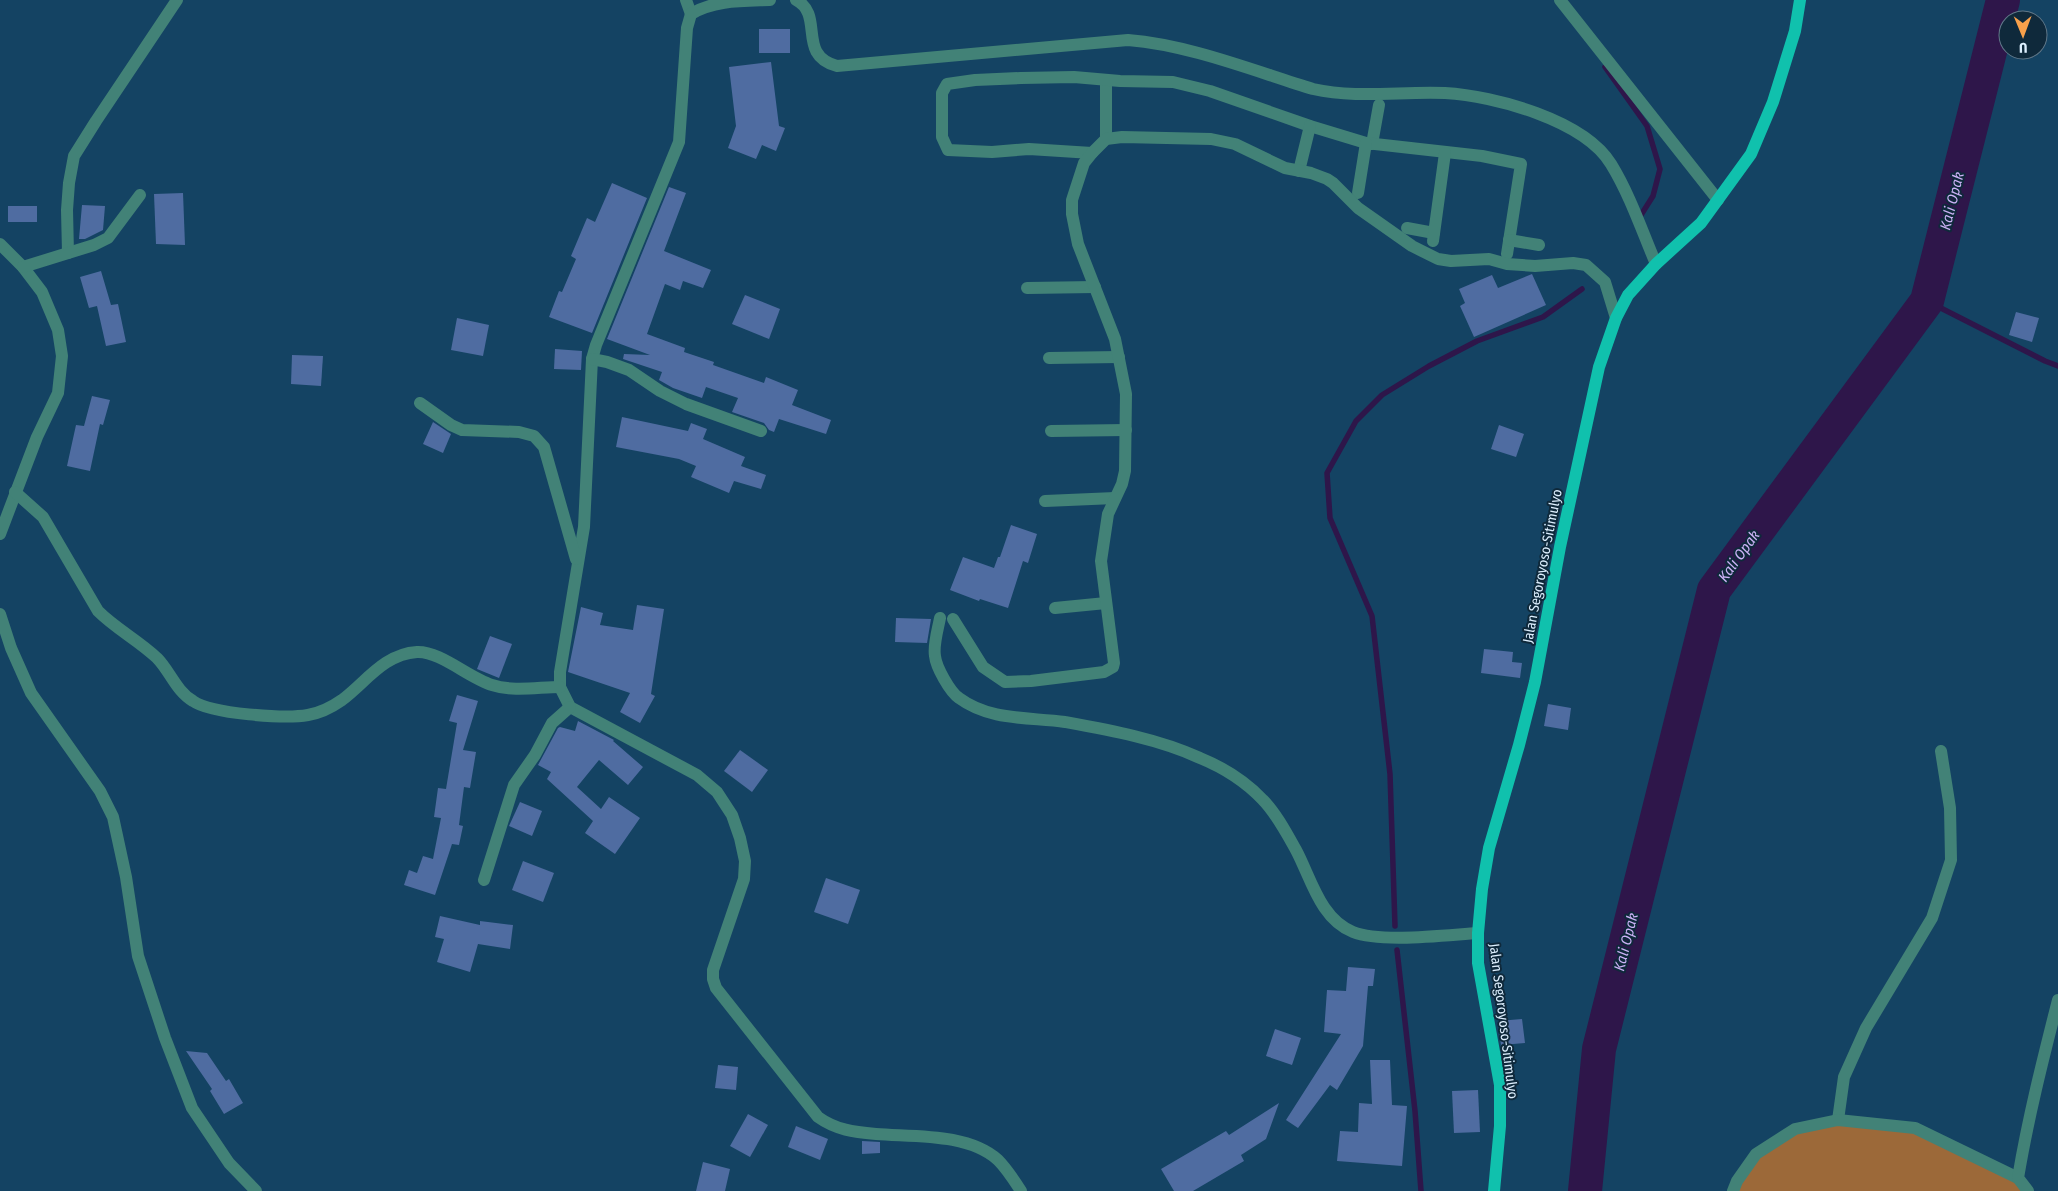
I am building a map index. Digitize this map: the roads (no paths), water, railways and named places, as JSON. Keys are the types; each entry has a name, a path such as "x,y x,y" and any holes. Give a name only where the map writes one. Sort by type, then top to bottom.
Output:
{"main road":[{"name":"Jalan Segoroyoso-Sitimulyo","path":"1494,1191 1500,1126 1500,1085 1478,963 1478,933 1482,889 1489,848 1535,682 1560,547 1597,376 1616,318 1628,295 1656,264 1701,223 1751,154 1773,102 1795,30 1800,0"}],"street":[{"path":"68,253 66,210 68,183 74,156 177,0"},
{"path":"686,0 691,14 687,28 681,131 676,153 596,345 592,359 585,512 560,672 560,687 570,707 697,775 717,792 732,815 740,838 744,879 713,970 713,979 716,988 818,1117 829,1125 853,1132 958,1140 976,1146 997,1159 1009,1172 1021,1191"},
{"path":"691,14 706,5 724,1 770,0"},
{"path":"796,0 804,4 809,12 813,44 818,55 826,63 837,66 1128,40 1178,47 1333,93 1352,95 1445,93 1477,97 1536,113 1571,128 1595,145 1610,163 1656,264"},
{"path":"1560,0 1718,200"},
{"path":"1092,153 1029,149 992,152 948,150 942,137 942,93 947,84 975,80 1074,77 1172,82 1210,91 1310,126 1369,144 1482,156 1521,164 1507,254"},
{"path":"1106,80 1106,139"},
{"path":"1358,193 1379,105"},
{"path":"1298,171 1310,126"},
{"path":"1478,933 1380,937 1353,932 1335,920 1321,902 1296,850 1263,800 1237,778 1200,758 1116,732 984,711 958,697 943,678 934,656 946,619 983,667 1005,682 1030,681 1104,672 1113,667 1114,662 1101,561 1108,514 1122,484 1125,471 1126,394 1119,357 1107,317 1078,244 1072,214 1072,200 1084,163 1106,139 1122,137 1218,140 1244,148 1284,168 1317,174 1333,183 1358,208 1412,246 1438,259 1451,261 1489,259 1507,264 1535,266 1573,263 1586,266 1605,282 1616,318"},
{"path":"1407,228 1433,237 1445,153"},
{"path":"22,267 94,245 108,238 140,195"},
{"path":"1509,240 1539,245"},
{"path":"0,244 42,292 58,330 62,356 58,393 37,437 0,534"},
{"path":"1027,288 1095,287"},
{"path":"1049,358 1119,357"},
{"path":"592,359 629,370 660,391 686,404 761,431"},
{"path":"420,404 451,425 462,430 519,432 534,436 544,447 578,564"},
{"path":"1051,431 1126,430"},
{"path":"15,492 43,517 98,610 110,623 157,658 186,696 206,707 224,711 282,716 307,716 326,710 343,700 386,661 402,654 418,652 434,655 493,686 510,688 560,687"},
{"path":"1045,501 1114,498"},
{"path":"1055,608 1106,603"},
{"path":"0,614 11,648 31,693 100,791 112,817 126,878 138,956 165,1038 192,1108 229,1163 256,1191"},
{"path":"484,880 514,785 536,756 552,723 570,707"},
{"path":"1838,1120 1844,1077 1866,1028 1932,918 1951,860 1950,808 1941,750"},
{"path":"2018,1178 2034,1090 2058,1000"},
{"path":"1734,1191 1737,1181 1756,1154 1794,1128 1838,1120 1915,1128 2018,1178 2028,1191"}],"waterway":[{"name":"Kali Opak","path":"1585,1191 1599,1049 1714,590 1927,301 2003,0"},
{"path":"1605,67 1647,126 1660,169 1653,196 1641,215"},
{"path":"1395,926 1390,774 1372,616 1330,518 1327,473 1356,421 1382,395 1429,366 1477,341 1543,317 1582,289"},
{"path":"1927,301 2058,366"},
{"path":"1397,950 1415,1111 1421,1191"}]}
